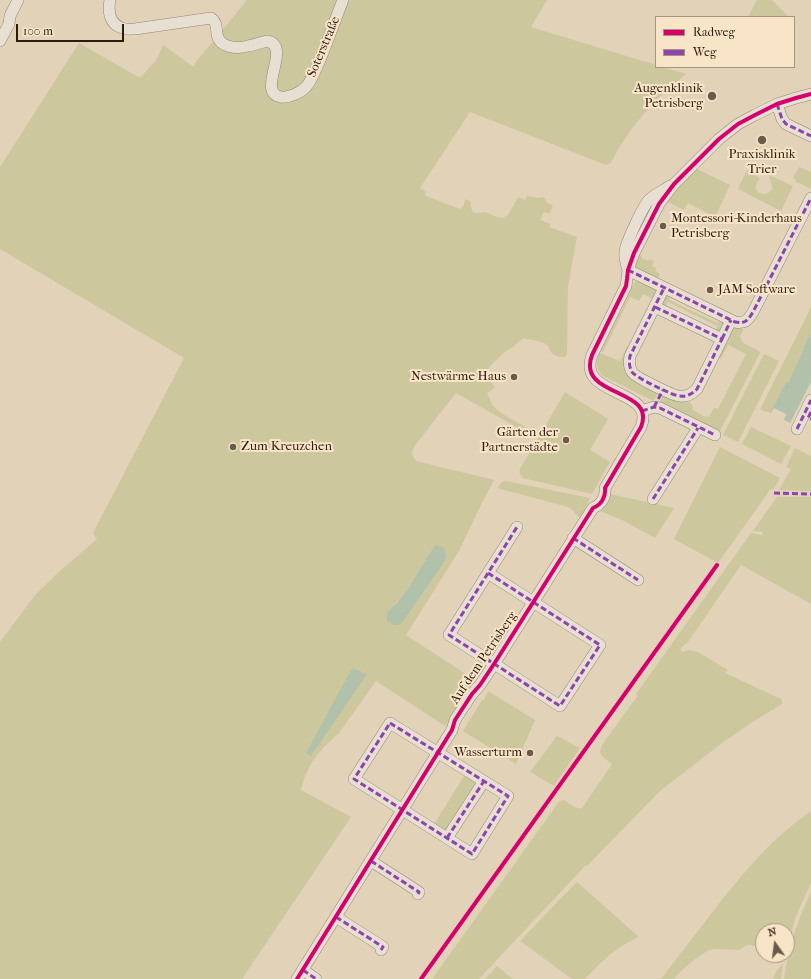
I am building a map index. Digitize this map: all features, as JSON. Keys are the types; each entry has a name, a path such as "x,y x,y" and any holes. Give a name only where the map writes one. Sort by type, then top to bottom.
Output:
{"street":[{"path":"0,41 18,0"},
{"name":"Soterstraße","path":"110,0 108,10 111,18 116,25 121,28 127,29 211,18 215,20 217,36 222,44 242,47 266,41 272,43 276,49 276,53 271,85 272,91 275,96 287,97 306,87 313,76 343,0"},
{"path":"715,435 698,428 660,408 654,407 642,410 630,399 599,383 594,377 590,368 590,359 626,286 628,270 634,253 659,204 674,184 728,132 754,115 777,104 811,94"},
{"path":"777,104 786,124 811,136"},
{"path":"628,270 735,322 742,323 748,320 811,198"},
{"path":"664,288 630,356 630,363 634,375 663,390 679,396 686,396 697,390 731,320"},
{"path":"655,307 722,339"},
{"path":"654,407 663,390"},
{"path":"797,429 811,400"},
{"name":"Auf dem Petrisberg","path":"300,975 452,730 455,720 494,664 593,508 602,501 606,488 642,427 644,420 642,410"},
{"path":"811,412 808,418 811,419"},
{"path":"653,499 698,428"},
{"path":"488,573 600,645 560,706 448,635 517,527"},
{"path":"573,538 638,580"},
{"path":"390,723 438,753 508,796 472,854 354,779 390,723"},
{"path":"447,838 484,781"},
{"path":"371,861 419,892 418,894"},
{"path":"336,917 383,947 381,950"},
{"path":"300,975 316,979"}],"shaded area":[{"path":"247,0 547,0 531,27 655,65 655,68 665,68 686,74 661,96 645,113 626,137 611,163 606,165 470,112 420,188 425,191 426,196 460,209 464,205 465,199 471,202 470,205 473,212 485,212 503,218 508,215 518,197 525,200 527,196 539,198 544,197 546,202 553,206 549,214 544,212 540,220 551,224 549,227 577,237 568,286 567,354 565,357 554,355 546,344 523,338 506,351 484,373 484,376 489,378 495,388 487,393 494,407 527,428 525,432 456,393 412,451 416,461 494,480 459,551 406,635 475,680 445,726 376,681 339,733 323,748 312,762 305,776 301,790 351,817 242,979 0,979 0,642 35,595 97,539 93,533 184,358 0,249 0,167 79,43 140,78 157,59 163,45 194,67 195,63","holes":["426,559 439,570 404,620 387,612 404,593"]},
{"path":"757,0 772,0 788,16 749,16"},
{"path":"799,167 811,172 811,189 795,181 796,180 793,178"},
{"path":"697,169 730,185 715,217 688,203 684,210 666,201"},
{"path":"747,170 760,179 757,183 756,190 761,194 768,193 772,190 769,177 771,176 793,186 781,211 738,189"},
{"path":"638,254 642,256 641,258 648,261 649,259 654,261 652,266 656,268 656,271 660,274 658,278 654,278 636,268 635,264"},
{"path":"638,281 658,288 656,300 643,294 639,301 630,297 603,352 601,351 633,285"},
{"path":"671,294 669,300 718,323 721,318 725,321 719,333 715,332 717,326 668,302 665,308 662,303 665,295"},
{"path":"811,307 811,332 803,348 805,349 788,383 786,382 770,413 767,411 766,412 760,409"},
{"path":"734,326 743,329 740,336 743,343 759,351 760,353 719,433 659,403 663,396 686,399 692,405 693,410 703,416 709,417 714,408 718,409 746,354 728,345 721,359 717,357"},
{"path":"811,332 811,382 790,423 784,420 786,414 774,408 770,413 786,382 788,383"},
{"path":"627,346 632,349 627,362 658,392 654,401 603,376 599,371 597,362 600,353 620,361"},
{"path":"764,354 779,361 738,442 723,435"},
{"name":"Gärten der Partnerstädte","path":"565,392 608,419 590,450 610,462 592,494 523,478 520,473 521,467"},
{"path":"751,427 791,446 781,464 742,444"},
{"path":"720,447 780,478 774,489 770,490 718,563 674,539"},
{"path":"795,448 811,456 811,491 779,490 791,469 786,467"},
{"path":"506,481 590,498 581,518 568,507 497,488 502,482"},
{"path":"610,494 674,508 655,538 622,520 600,511"},
{"path":"777,497 811,497 811,604 741,565 688,642 680,649 682,652 689,650 698,652 728,670 725,673 781,699 782,704 722,743 660,791 587,866 586,865 479,979 432,979 558,803 563,800 575,807 582,808 612,764 602,756 600,752 602,745 638,696 636,694 751,533 762,535 763,532 753,531"},
{"path":"436,545 444,548 446,558 439,570 399,625 394,625 387,621 387,612 397,603 409,587"},
{"path":"352,668 367,674 311,756 306,753"},
{"path":"488,691 535,720 516,764 463,731 482,700 484,700"},
{"path":"557,736 580,748 554,786 530,772"},
{"path":"466,773 482,783 449,836 433,826"},
{"path":"811,811 811,883 794,923 755,923 755,946 745,946 739,950 709,950 695,959 674,979 661,979 715,909 759,856 797,821"},
{"path":"577,882 639,937 616,950 585,979 572,979 520,941"},
{"path":"811,892 811,979 784,979 787,963 795,963 795,931"},
{"path":"783,964 781,979 773,979 777,970"},
{"path":"497,966 513,979 485,979"}],"marked path":[{"path":"777,104 782,119 786,124 811,136"},
{"path":"628,270 735,322 744,322 753,312 811,198"},
{"path":"655,307 722,339 697,389 689,395 676,395 654,386 632,372 629,362 630,356 664,288"},
{"path":"722,339 731,320"},
{"path":"654,407 663,390"},
{"path":"797,429 811,400"},
{"path":"642,411 654,407 660,408 715,435"},
{"path":"811,412 808,418 811,419"},
{"path":"653,499 698,428"},
{"path":"774,493 811,494"},
{"path":"488,573 600,645 560,706 449,635 517,527"},
{"path":"573,538 638,580"},
{"path":"390,723 508,796 472,854 354,779 390,723"},
{"path":"447,838 484,781"},
{"path":"371,861 419,892 418,894"},
{"path":"336,917 383,947 381,950"},
{"path":"303,970 316,979"}],"cycle path":[{"path":"297,979 452,730 455,720 494,664 593,508 602,500 605,494 605,488 641,427 643,414 638,405 595,379 590,369 592,355 626,286 628,270 634,253 659,204 674,184 719,139 738,124 777,104 811,94"},
{"path":"421,979 717,565"}],"place":[{"name":"Augenklinik Petrisberg","path":"712,96"},
{"name":"Praxisklinik Trier","path":"762,140"},
{"name":"Montessori-Kinderhaus Petrisberg","path":"663,226"},
{"name":"JAM Software","path":"710,290"},
{"name":"Nestwärme Haus","path":"514,377"},
{"name":"Gärten der Partnerstädte","path":"566,440"},
{"name":"Zum Kreuzchen","path":"233,447"},
{"name":"Wasserturm","path":"530,753"}]}
